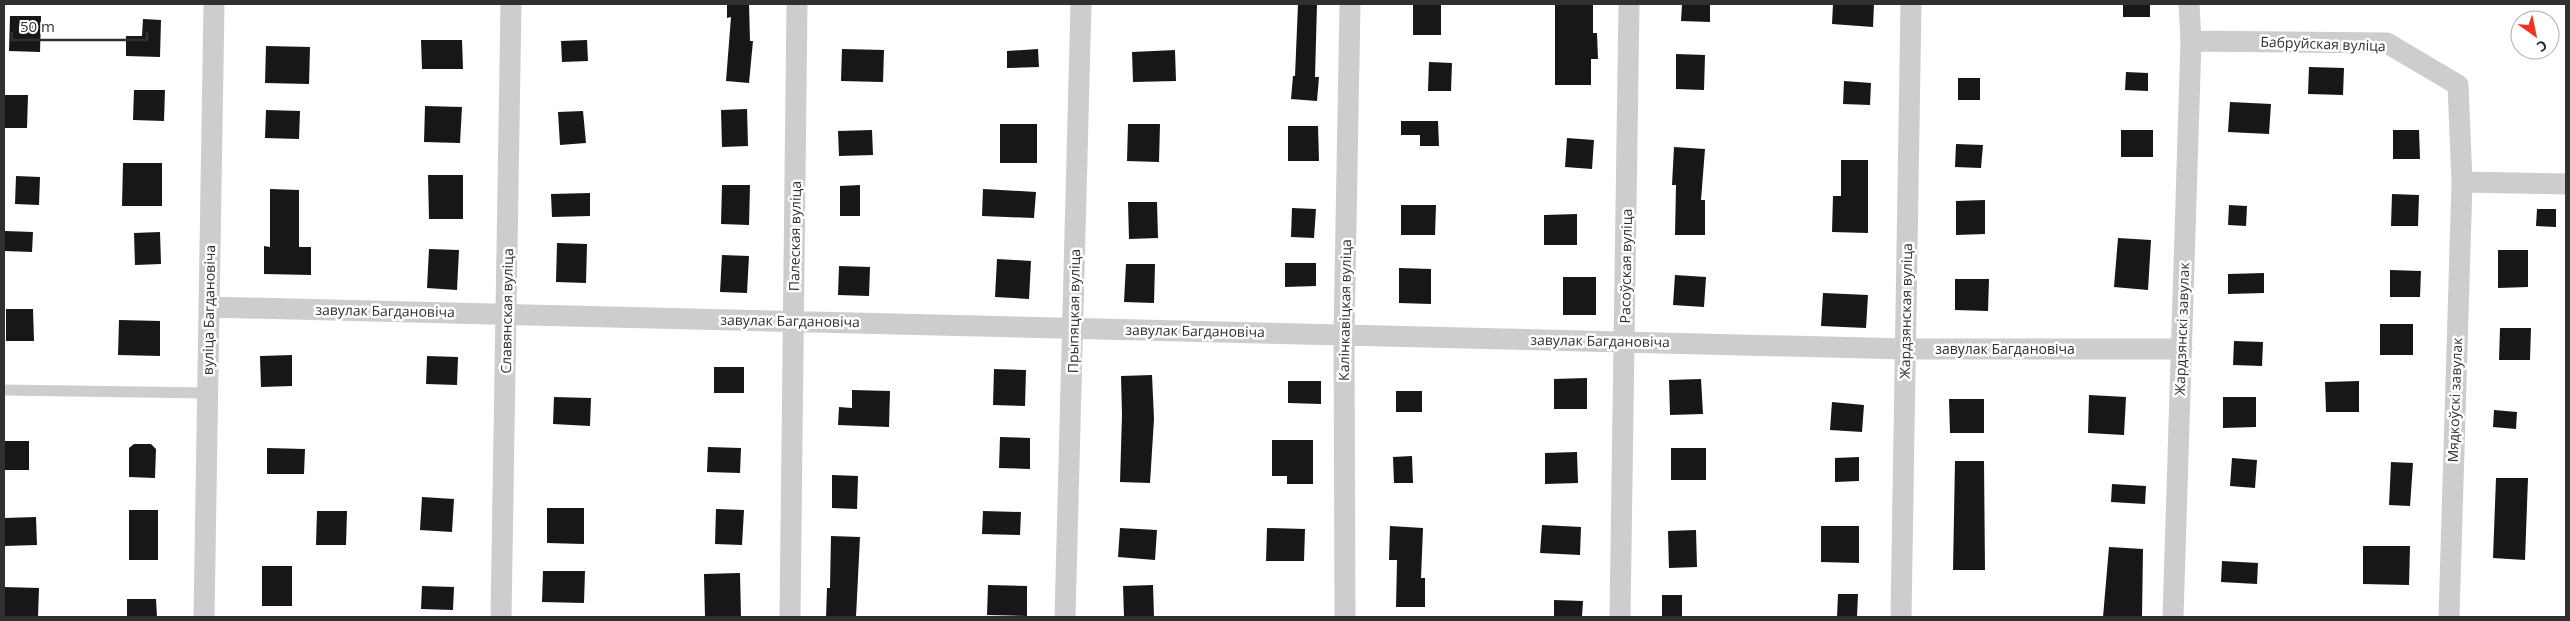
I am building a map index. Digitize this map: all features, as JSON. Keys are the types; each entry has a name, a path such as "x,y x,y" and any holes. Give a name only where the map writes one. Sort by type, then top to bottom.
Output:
{"street":[{"name":"вуліца Багдановіча","path":"204,617 214,4"},
{"name":"Славянская вуліца","path":"501,617 511,4"},
{"name":"Палеская вуліца","path":"790,617 797,4"},
{"name":"Прыпяцкая вуліца","path":"1065,617 1081,4"},
{"name":"Калінкавіцкая вуліца","path":"1345,617 1344,335 1350,4"},
{"name":"Расоўская вуліца","path":"1620,617 1629,4"},
{"name":"Жардзянская вуліца","path":"1901,617 1911,4"},
{"path":"2189,4 2191,41"},
{"name":"Бабруйская вуліца","path":"2191,41 2387,43 2458,85 2462,182"},
{"name":"Жардзянскі завулак","path":"2174,617 2191,41"},
{"path":"2462,182 2566,184"},
{"name":"Мядкоўскі завулак","path":"2449,617 2462,182"},
{"name":"завулак Багдановіча","path":"209,307 1906,348 2182,349"}],"lane":[{"path":"4,390 207,393"}],"building":[{"path":"727,4 749,4 750,41 753,41 749,83 726,81 731,17 727,18"},
{"path":"1298,4 1317,4 1315,77 1319,77 1317,101 1291,99 1293,76 1295,76"},
{"path":"1413,4 1441,4 1441,35 1413,35"},
{"path":"1555,4 1593,4 1593,33 1597,33 1598,59 1591,59 1591,85 1555,85"},
{"path":"1682,4 1710,4 1710,22 1681,21"},
{"path":"1833,4 1874,4 1873,27 1832,24"},
{"path":"2123,4 2150,4 2150,17 2123,17"},
{"path":"10,16 41,16 40,52 9,51"},
{"path":"143,19 161,20 160,57 126,56 126,36 142,36"},
{"path":"421,40 462,40 463,69 422,69"},
{"path":"587,40 588,61 562,62 561,41"},
{"path":"266,46 310,47 309,84 265,83"},
{"path":"842,49 884,50 883,82 841,81"},
{"path":"1038,49 1039,67 1007,68 1007,51"},
{"path":"1175,50 1176,81 1133,82 1132,52"},
{"path":"1676,54 1705,55 1704,90 1676,89"},
{"path":"1429,62 1452,63 1451,91 1428,91"},
{"path":"2309,67 2344,68 2343,95 2308,94"},
{"path":"2126,72 2148,73 2148,91 2125,90"},
{"path":"1958,78 1980,78 1980,100 1958,100"},
{"path":"1844,81 1871,83 1870,105 1843,104"},
{"path":"134,90 165,90 164,121 133,120"},
{"path":"4,95 28,95 27,128 4,128"},
{"path":"2230,102 2271,104 2269,134 2228,132"},
{"path":"425,106 462,107 460,143 424,142"},
{"path":"747,109 748,146 722,147 721,110"},
{"path":"266,110 300,111 299,139 265,138"},
{"path":"583,111 586,143 560,145 558,112"},
{"path":"1401,121 1438,121 1439,146 1420,146 1420,135 1401,135"},
{"path":"1000,124 1037,124 1037,163 1000,163"},
{"path":"1128,124 1160,124 1159,162 1127,161"},
{"path":"1288,126 1318,126 1319,161 1288,161"},
{"path":"872,130 873,155 839,156 838,131"},
{"path":"2121,130 2153,130 2153,157 2121,157"},
{"path":"2393,130 2419,130 2420,159 2393,159"},
{"path":"1567,138 1594,140 1592,169 1565,167"},
{"path":"1956,144 1983,145 1981,168 1955,167"},
{"path":"1674,147 1705,149 1701,200 1705,200 1705,235 1675,235 1676,185 1672,185"},
{"path":"1841,160 1868,160 1868,233 1832,232 1833,196 1841,196"},
{"path":"123,163 162,163 162,206 122,206"},
{"path":"428,175 463,175 463,219 429,219"},
{"path":"16,176 40,177 39,205 15,204"},
{"path":"722,185 750,185 749,225 721,224"},
{"path":"860,185 860,216 840,216 840,186"},
{"path":"270,189 299,190 299,247 311,247 311,275 264,274 264,246 270,247"},
{"path":"983,189 1036,192 1034,218 982,216"},
{"path":"590,193 590,216 552,217 551,194"},
{"path":"2392,194 2419,195 2418,226 2391,226"},
{"path":"1985,200 1985,234 1956,235 1956,201"},
{"path":"1128,202 1157,202 1158,238 1129,239"},
{"path":"1401,205 1436,205 1435,235 1401,235"},
{"path":"2229,205 2247,206 2246,226 2228,225"},
{"path":"1292,208 1316,209 1314,238 1291,237"},
{"path":"2537,209 2556,209 2556,227 2536,226"},
{"path":"1577,214 1577,245 1544,245 1544,215"},
{"path":"5,231 33,232 32,252 4,251"},
{"path":"160,232 161,264 135,265 134,233"},
{"path":"2118,238 2151,240 2148,290 2114,287"},
{"path":"557,243 587,244 586,283 556,282"},
{"path":"429,249 459,250 457,290 427,288"},
{"path":"2498,250 2528,250 2528,287 2498,288"},
{"path":"722,255 749,256 747,293 720,292"},
{"path":"997,259 1031,261 1029,299 995,297"},
{"path":"1285,263 1316,263 1316,286 1285,287"},
{"path":"1126,264 1155,264 1154,303 1124,302"},
{"path":"839,266 870,267 869,296 838,295"},
{"path":"1399,268 1431,269 1431,304 1399,303"},
{"path":"2390,270 2421,271 2420,297 2390,297"},
{"path":"2264,273 2264,293 2228,294 2228,274"},
{"path":"1675,275 1706,277 1704,307 1673,305"},
{"path":"1563,277 1596,277 1596,315 1563,315"},
{"path":"1955,279 1989,279 1988,311 1955,310"},
{"path":"1823,293 1868,295 1866,328 1821,326"},
{"path":"6,309 33,309 34,341 6,341"},
{"path":"119,320 160,321 160,356 118,355"},
{"path":"2380,324 2413,324 2413,355 2380,355"},
{"path":"2500,328 2531,328 2530,360 2499,360"},
{"path":"2234,341 2263,342 2262,366 2233,365"},
{"path":"292,355 292,386 261,387 260,356"},
{"path":"427,356 458,357 457,385 426,384"},
{"path":"714,367 744,367 744,393 714,393"},
{"path":"994,369 1026,370 1025,406 993,405"},
{"path":"1152,375 1154,419 1150,483 1120,482 1121,376"},
{"path":"1587,378 1587,409 1554,409 1554,379"},
{"path":"1701,379 1703,414 1670,415 1669,380"},
{"path":"1288,381 1321,381 1321,404 1288,403"},
{"path":"2359,381 2359,412 2326,412 2325,382"},
{"path":"852,390 890,391 889,427 838,425 839,407 852,408"},
{"path":"1396,391 1422,391 1422,412 1396,412"},
{"path":"2089,395 2126,397 2124,435 2088,433"},
{"path":"554,397 591,398 590,426 553,424"},
{"path":"2223,397 2256,397 2256,427 2223,428"},
{"path":"1949,399 1984,399 1984,433 1950,433"},
{"path":"1832,402 1864,405 1862,432 1830,430"},
{"path":"2494,410 2517,412 2516,429 2493,427"},
{"path":"1000,437 1030,438 1030,469 999,468"},
{"path":"1272,440 1313,440 1313,484 1287,484 1287,476 1272,476"},
{"path":"4,441 29,441 29,470 4,470"},
{"path":"134,444 151,444 156,449 155,478 129,477 129,448"},
{"path":"708,447 741,448 740,473 707,472"},
{"path":"267,448 305,449 304,474 267,474"},
{"path":"1671,448 1706,448 1706,480 1671,480"},
{"path":"1577,452 1578,483 1545,484 1545,453"},
{"path":"1412,456 1413,483 1394,483 1393,457"},
{"path":"1859,457 1859,481 1835,482 1835,458"},
{"path":"2232,458 2257,460 2255,488 2230,486"},
{"path":"1955,461 1984,461 1985,570 1953,570"},
{"path":"2391,462 2413,463 2410,506 2389,505"},
{"path":"832,475 858,476 857,509 832,508"},
{"path":"2496,478 2528,478 2525,560 2493,558"},
{"path":"2112,484 2146,486 2145,504 2111,502"},
{"path":"422,497 454,499 452,532 420,530"},
{"path":"547,508 584,508 584,544 547,543"},
{"path":"716,509 744,510 742,545 715,544"},
{"path":"129,510 158,510 158,560 129,560"},
{"path":"317,511 347,511 346,545 316,545"},
{"path":"983,511 1021,512 1020,535 982,534"},
{"path":"36,517 37,545 4,546 4,518"},
{"path":"1542,525 1581,527 1580,555 1540,553"},
{"path":"1390,526 1423,528 1421,578 1425,578 1425,607 1396,607 1397,560 1389,560"},
{"path":"1821,526 1859,526 1859,563 1821,562"},
{"path":"1120,528 1157,530 1155,560 1118,557"},
{"path":"1267,528 1305,529 1304,561 1266,561"},
{"path":"1696,530 1697,567 1669,568 1668,531"},
{"path":"831,536 860,537 856,617 826,617 827,588 830,588"},
{"path":"2363,546 2410,546 2409,585 2363,584"},
{"path":"2109,547 2143,549 2142,617 2103,617"},
{"path":"2222,561 2258,563 2257,584 2221,582"},
{"path":"262,566 292,566 292,606 262,606"},
{"path":"543,571 585,571 584,603 542,602"},
{"path":"740,573 741,617 705,617 704,574"},
{"path":"988,585 1027,586 1027,616 987,615"},
{"path":"1153,585 1154,617 1124,617 1123,586"},
{"path":"422,586 454,587 453,610 421,609"},
{"path":"4,587 39,588 38,617 4,616"},
{"path":"1838,594 1858,594 1857,617 1837,617"},
{"path":"1662,595 1682,595 1682,617 1662,617"},
{"path":"127,599 156,599 157,617 127,617"},
{"path":"1554,600 1583,601 1582,617 1554,617"}]}
